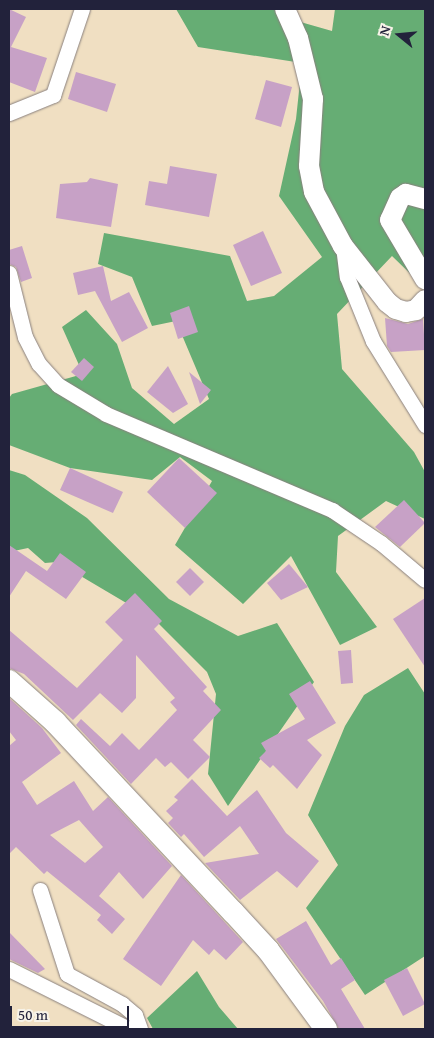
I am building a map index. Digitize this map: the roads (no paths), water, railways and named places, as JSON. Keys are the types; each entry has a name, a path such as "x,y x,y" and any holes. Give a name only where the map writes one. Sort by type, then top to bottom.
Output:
{"main road":[{"path":"9,681 55,722 268,950 326,1029"}],"street":[{"path":"9,113 53,95 82,9"},
{"path":"285,9 303,54 313,99 309,166 311,183 343,246 396,309 416,310 425,300"},
{"path":"425,199 406,194 400,198 390,220 425,279"},
{"path":"343,246 347,277 372,341 425,425"},
{"path":"9,273 25,337 39,364 58,385 115,418 332,510 381,543 425,580"},
{"path":"40,890 67,974 122,1004 135,1015 140,1029"},
{"path":"9,969 129,1029"}]}
